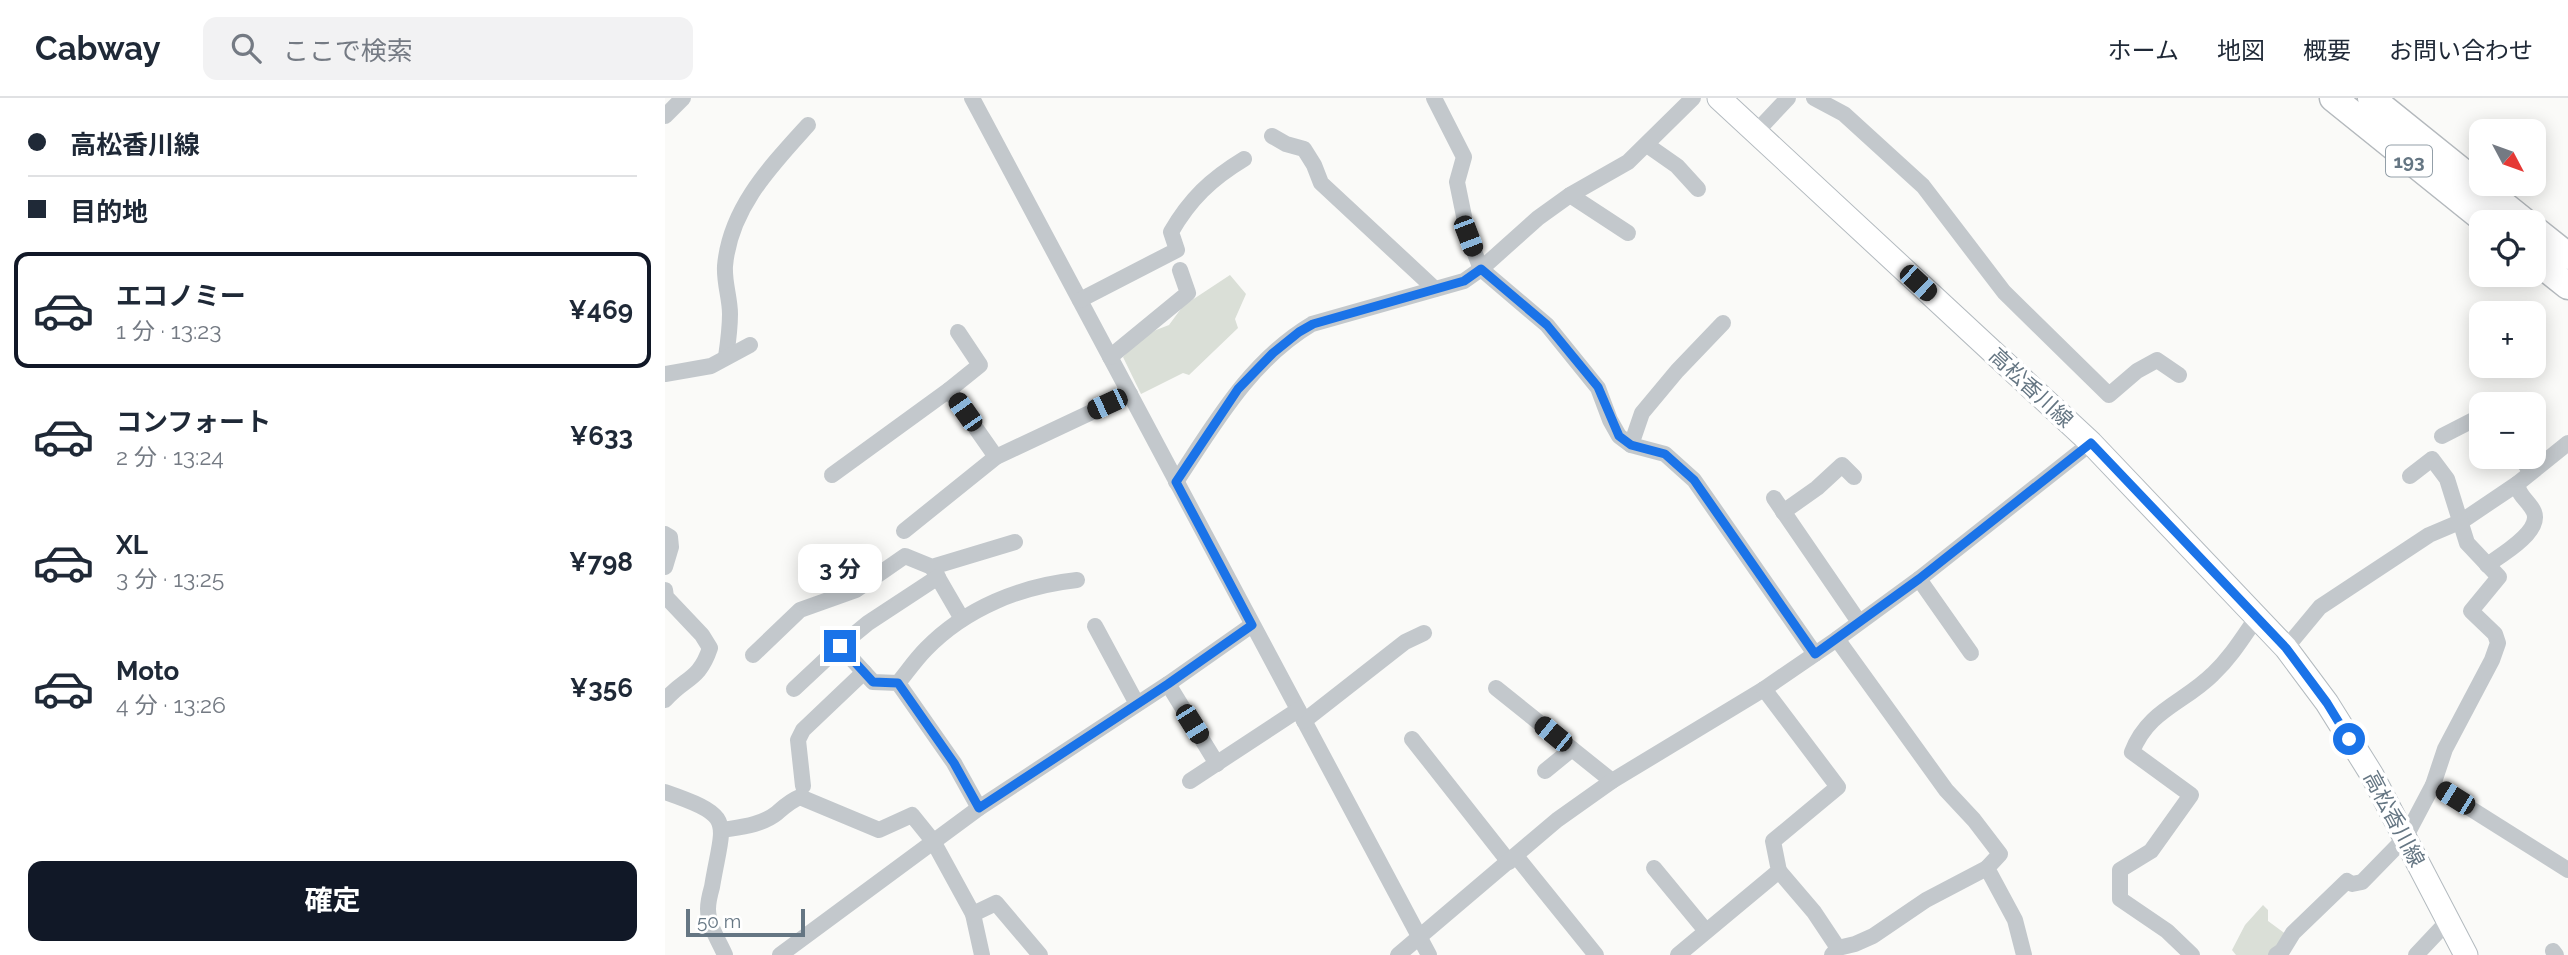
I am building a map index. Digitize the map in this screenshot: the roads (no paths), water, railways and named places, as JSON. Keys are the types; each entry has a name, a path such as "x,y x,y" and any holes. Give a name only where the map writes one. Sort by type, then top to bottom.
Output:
{"highway":[{"name":"193","path":"2333,98 2472,210"},
{"name":"193","path":"2371,98 2510,210"},
{"path":"2546,239 2568,256"},
{"path":"2546,269 2568,286"}],"main road":[{"name":"高松香川線","path":"1719,98 2091,443 2286,648 2333,713 2372,775 2466,955"}],"street":[{"path":"665,116 683,98"},
{"path":"972,98 1430,955"},
{"path":"1434,98 1464,157 1458,182 1468,236 1481,269 1547,325 1598,387 1619,436 1631,445 1665,454 1694,480 1815,654"},
{"path":"1176,482 1238,389 1273,353 1299,332 1313,324 1464,281 1538,218 1570,195 1628,162 1693,98"},
{"path":"1756,132 1788,98"},
{"path":"1814,98 1844,114 1923,186 2004,292 2109,395 2137,371 2157,360 2179,374"},
{"path":"726,357 730,312 725,267 729,243 747,196 807,125"},
{"path":"1272,136 1286,144 1304,149 1321,183 1435,289"},
{"path":"1647,145 1678,166 1697,188"},
{"path":"1080,300 1177,250 1171,232 1186,205 1224,171 1244,159"},
{"path":"1570,195 1628,233"},
{"path":"1110,357 1188,293 1180,270"},
{"path":"1631,445 1641,414 1723,323"},
{"path":"832,475 979,365 958,332"},
{"path":"665,374 711,366 750,345"},
{"path":"949,390 996,457"},
{"path":"904,531 996,457 1130,394"},
{"path":"2442,436 2469,422"},
{"path":"1398,955 1557,820 1612,781 1764,689 1837,639 1919,579 2091,443"},
{"path":"2286,648 2320,607 2429,535 2462,521 2517,484 2568,443"},
{"path":"2276,955 2293,933 2347,881 2352,884 2361,882 2405,838 2433,785 2445,749 2492,660 2498,643 2495,634 2471,611 2498,577 2467,542 2447,478 2432,459 2410,477"},
{"path":"1854,477 1842,466 1818,488 1779,505 1859,622"},
{"path":"2487,565 2529,533 2535,520 2534,512 2518,494 2517,484"},
{"path":"665,534 670,537 670,547 665,567"},
{"path":"794,689 840,646 935,572 1015,542"},
{"path":"753,654 800,610 856,590 905,556 935,572 961,619"},
{"path":"1919,579 1971,653"},
{"path":"898,683 926,649 961,619 989,602 1058,582 1077,580"},
{"path":"665,590 666,597 702,635 710,648 704,665 665,701"},
{"path":"2192,955 2167,931 2120,899 2120,870 2151,851 2191,795 2132,752 2138,737 2151,720 2211,676 2229,657 2257,617"},
{"path":"780,955 979,808 1168,684 1252,625"},
{"path":"1094,626 1137,704"},
{"path":"1190,781 1301,716 1405,642 1424,632"},
{"path":"1764,689 1838,787 1773,841 1779,871 1814,912 1835,951 1873,936 1926,900 1987,868 2000,854 1946,790 1837,639"},
{"path":"840,646 873,682 898,683"},
{"path":"803,786 798,740 803,730 864,672"},
{"path":"898,683 954,763 979,808"},
{"path":"1168,684 1217,764"},
{"path":"1496,688 1612,781"},
{"path":"791,718 803,730"},
{"path":"1412,739 1596,955"},
{"path":"1545,771 1572,749"},
{"path":"2433,785 2568,870"},
{"path":"665,792 699,803 717,816 723,830 708,909 711,924 725,955"},
{"path":"723,830 750,826 776,814 786,804 800,797 880,830 912,815 933,841 973,914 982,955"},
{"path":"1654,868 1706,931"},
{"path":"1987,868 2015,920 2024,955"},
{"path":"1678,955 1779,871"},
{"path":"973,914 996,903 1040,955"},
{"path":"2416,955 2448,921"}]}
